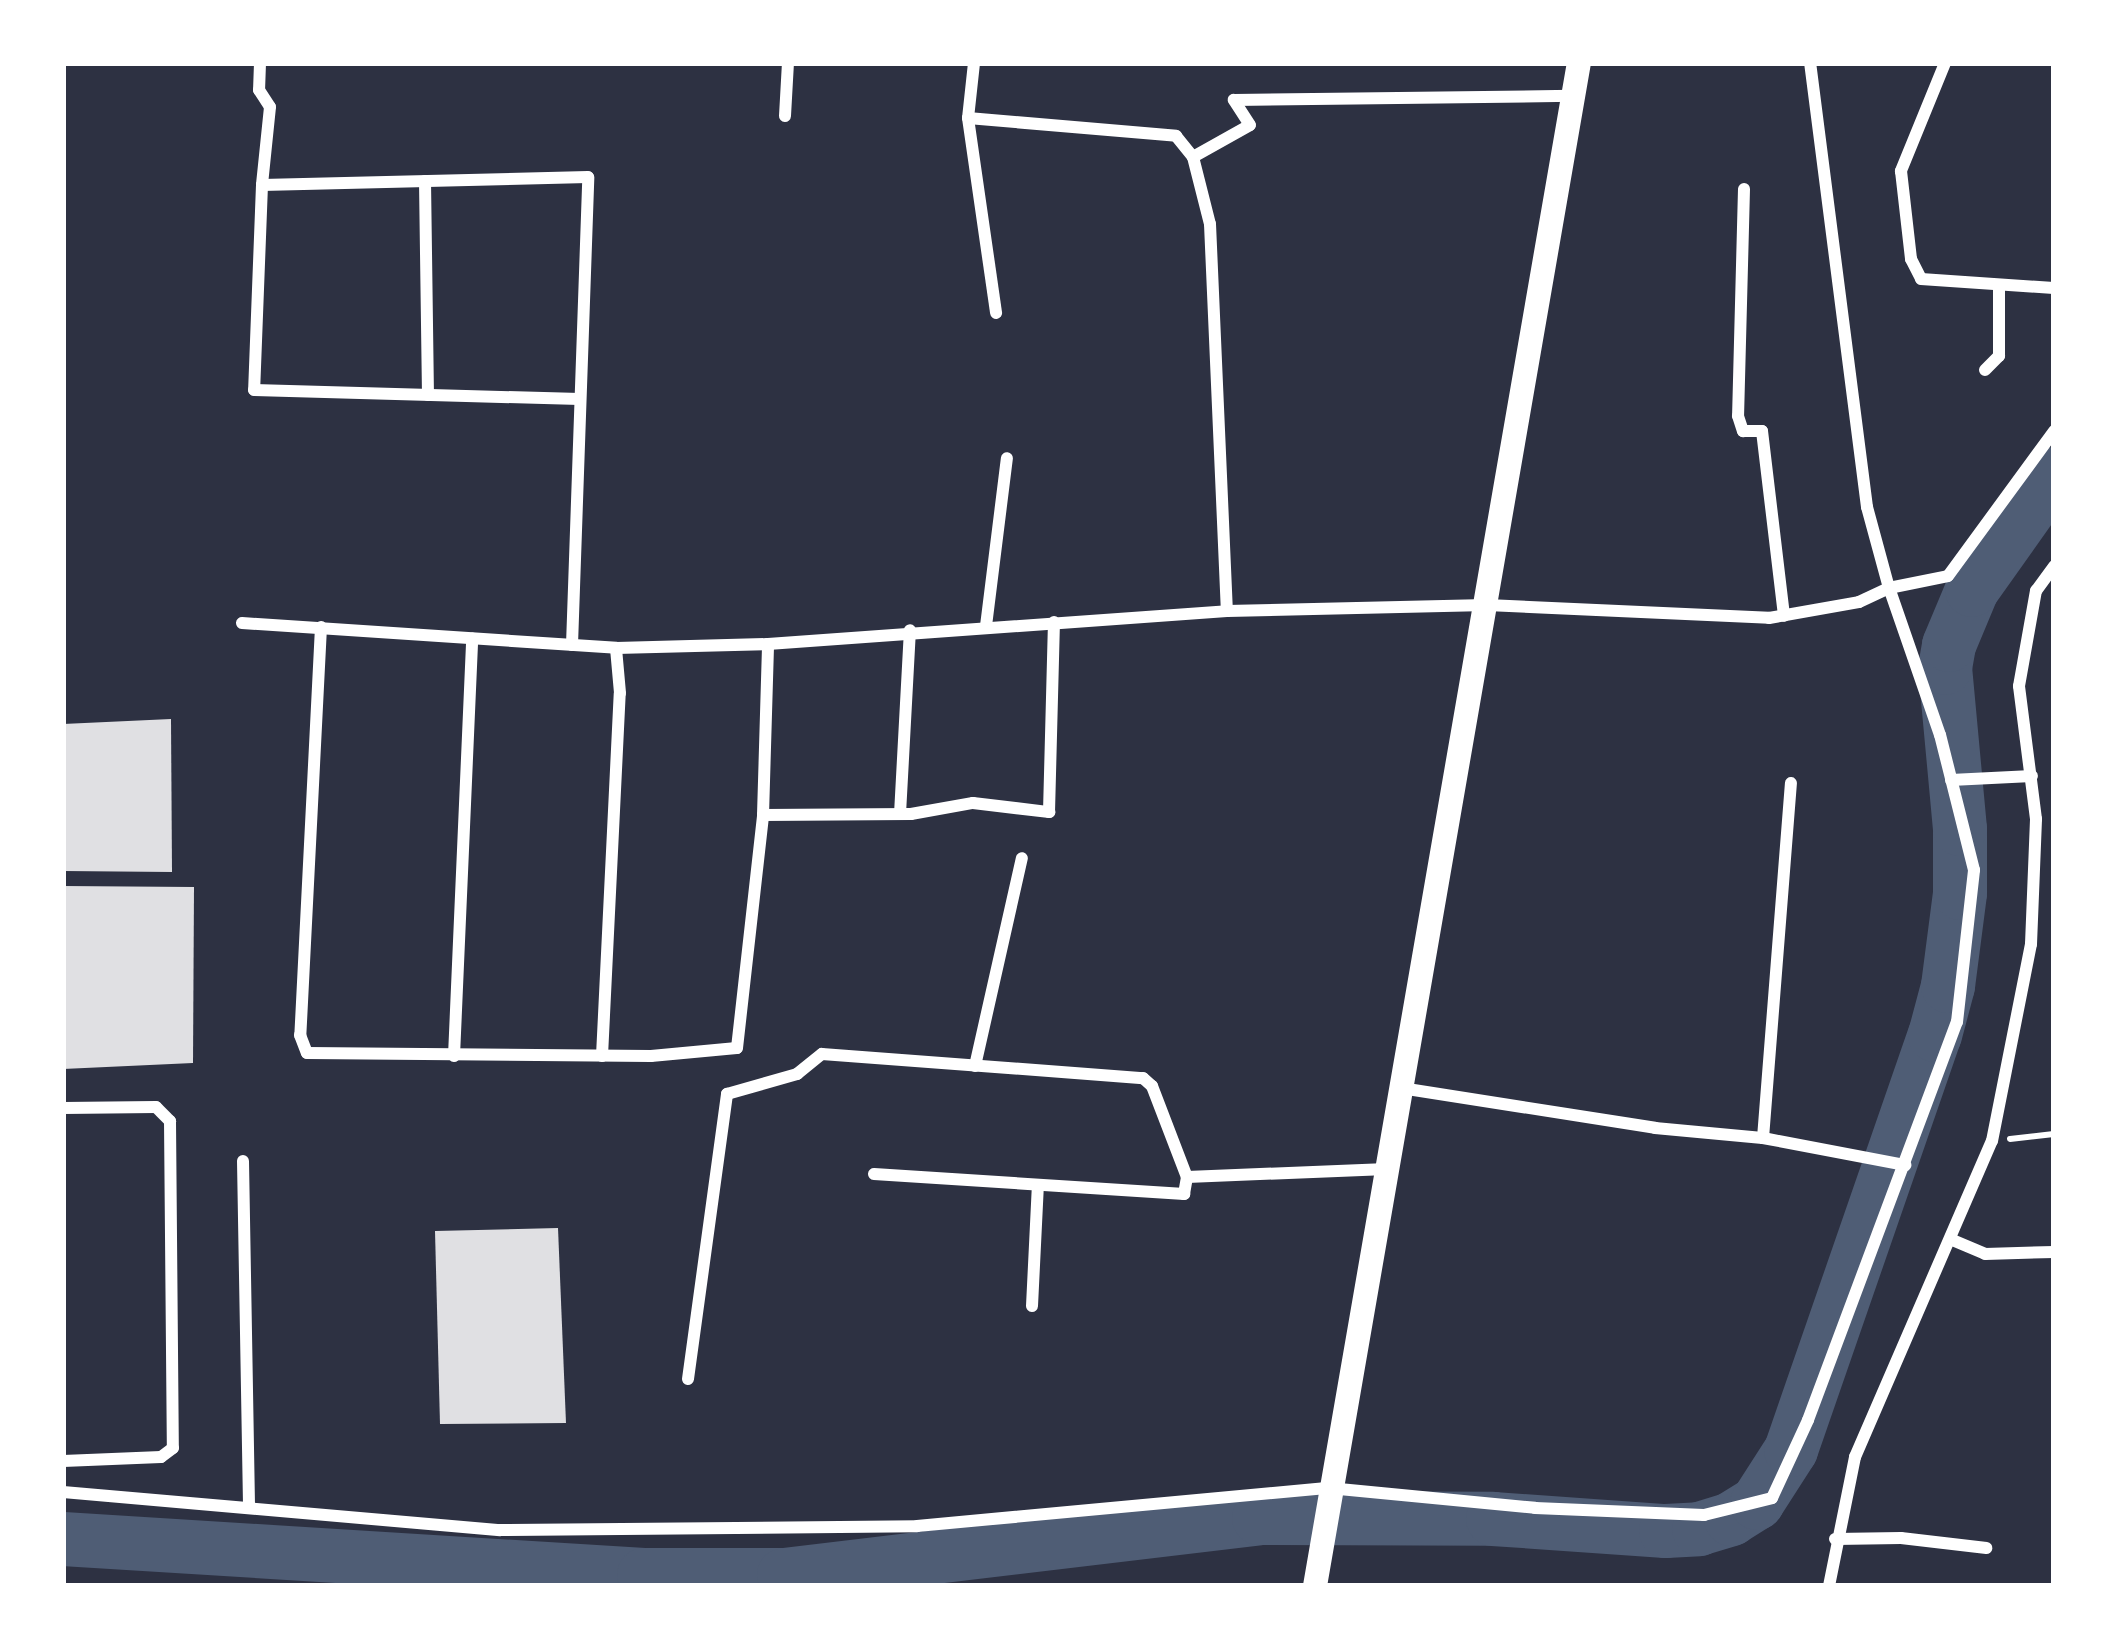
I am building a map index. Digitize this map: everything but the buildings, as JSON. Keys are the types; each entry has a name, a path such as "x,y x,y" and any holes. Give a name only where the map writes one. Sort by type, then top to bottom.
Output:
{"main road":[{"path":"1316,1576 1579,63"}],"street":[{"path":"260,63 259,90 270,107 254,390 580,399"},
{"path":"785,116 788,63"},
{"path":"974,63 968,118 996,313"},
{"path":"63,1492 500,1530 917,1526 1329,1488 1535,1508 1705,1515 1772,1498 1808,1420 1957,1022 1974,870 1952,780 1867,507 1810,63"},
{"path":"1945,63 1901,171 1911,259 1921,279 2054,288"},
{"path":"1193,158 1250,124 1234,100 1574,96"},
{"path":"968,118 1176,136 1193,158 1210,224 1227,611"},
{"path":"262,185 588,177 572,645"},
{"path":"425,181 428,395"},
{"path":"1744,189 1738,416 1743,431 1762,431 1784,616"},
{"path":"1984,370 1999,356 1999,287"},
{"path":"242,623 616,648 768,644 910,630 1227,611 1487,605 1653,616 1784,616 1858,602 1889,588 1948,576 2054,430"},
{"path":"986,626 1007,458"},
{"path":"1828,1586 1855,1457 1992,1141 2031,944 2036,820 2019,686 2036,591 2054,566"},
{"path":"763,815 900,814 974,803 1049,812 1054,622"},
{"path":"321,627 300,1035 307,1053 602,1056 737,1048 763,815 768,644"},
{"path":"900,814 910,630"},
{"path":"454,1056 472,638"},
{"path":"602,1056 620,693 616,648"},
{"path":"1952,780 2032,776"},
{"path":"1763,1138 1791,783"},
{"path":"975,1066 1022,858"},
{"path":"688,1379 727,1094 797,1074 822,1054 1143,1078 1152,1086 1187,1177 1184,1194 874,1174"},
{"path":"1401,1088 1655,1128 1763,1138 1905,1165"},
{"path":"63,1108 156,1107 170,1121 173,1448 161,1457 63,1461"},
{"path":"243,1161 249,1508"},
{"path":"1187,1177 1387,1169"},
{"path":"1032,1306 1038,1185"},
{"path":"1950,1239 1985,1254 2054,1252"},
{"path":"1835,1539 1901,1538 1986,1548"}],"path":[{"path":"1992,1141 2054,1134"}],"waterway":[{"path":"63,1539 644,1575 784,1575 1259,1518 1493,1519 1666,1531 1699,1529 1731,1519 1757,1503 1791,1450 1935,1035 1948,986 1960,893 1960,829 1945,668 1949,645 1972,590 2054,474"}]}
